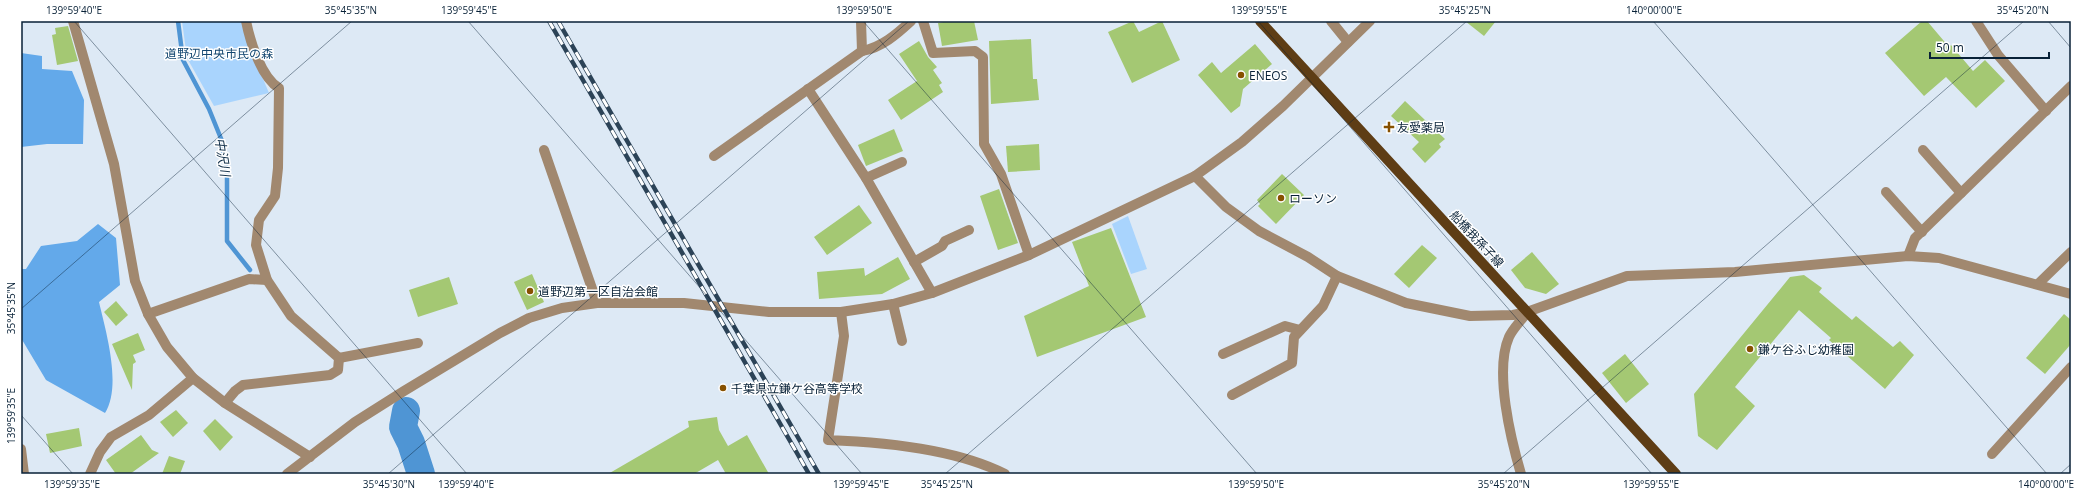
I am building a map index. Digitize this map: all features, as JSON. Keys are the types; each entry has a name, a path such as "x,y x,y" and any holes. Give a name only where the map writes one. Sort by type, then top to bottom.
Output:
{"main road":[{"name":"船橋我孫子線","path":"1260,21 1676,474"}],"street":[{"path":"73,21 114,164 135,281 148,314 167,346 193,378 225,403 310,458"},
{"path":"246,21 251,40 271,84 279,88 278,168 275,196 259,220 256,245 267,280 291,316 340,358"},
{"path":"861,21 862,51"},
{"path":"714,156 862,51 870,50 897,34 911,21"},
{"path":"923,21 933,53 975,51 983,57 984,144 1001,174 1029,255"},
{"path":"1331,21 1348,42"},
{"path":"287,474 356,422 500,333 529,318 562,308 597,303 684,303 769,312 841,312 893,304 932,293 1029,255 1194,176 1242,142 1312,79 1370,21"},
{"path":"1976,21 1998,55 2046,111"},
{"path":"1908,256 1915,238 2071,86"},
{"path":"808,89 866,178 932,293"},
{"path":"544,150 597,303"},
{"path":"1923,150 1961,193"},
{"path":"866,178 902,162"},
{"path":"1194,176 1226,206 1259,231 1308,257 1337,276 1406,303 1470,316 1513,316 1627,276 1735,272 1908,256 1939,258 2071,294"},
{"path":"1886,192 1922,232"},
{"path":"914,262 942,246 945,241 970,230"},
{"path":"2038,284 2071,252"},
{"path":"1232,395 1292,363 1294,337 1323,306 1337,276"},
{"path":"148,314 249,279 267,280"},
{"path":"893,304 902,341"},
{"path":"841,312 844,336 828,440 869,442 942,454 989,466 1005,474"},
{"path":"1522,474 1514,451 1502,370 1509,337 1527,312"},
{"path":"1223,354 1285,326 1300,330"},
{"path":"340,358 418,343"},
{"path":"225,403 234,391 243,385 330,375 338,370 340,358"},
{"path":"1992,454 2071,367"},
{"path":"90,474 100,452 111,436 149,415 193,378"},
{"path":"21,449 24,474"}],"green space":[{"name":"道野辺中央市民の森","path":"182,21 242,21 247,41 269,93 214,106 187,58"},
{"path":"1128,216 1147,269 1131,274 1112,224"}],"shaded area":[{"path":"21,53 42,56 42,69 72,71 84,100 83,144 47,144 21,147"},
{"path":"98,224 116,238 120,285 99,302 111,359 112,374 110,402 105,413 46,380 21,338 21,269 26,269 41,246 77,241"}],"building":[{"path":"949,21 974,21 978,40 942,46 938,23"},
{"path":"1133,21 1139,32 1162,21 1180,60 1132,83 1108,32"},
{"path":"1465,21 1496,21 1484,36"},
{"path":"1922,21 1927,21 1949,47 1951,45 1973,71 1985,60 2005,81 1976,108 1946,77 1924,96 1885,53"},
{"path":"68,26 78,61 57,65 52,35 56,34 55,28"},
{"path":"1031,39 1033,79 1037,79 1039,100 991,104 989,41"},
{"path":"919,41 928,57 937,67 933,70 942,83 939,85 943,92 901,120 888,100 917,81 899,54"},
{"path":"1255,44 1272,64 1243,89 1240,106 1231,113 1198,75 1212,62 1221,73"},
{"path":"1405,101 1445,139 1439,144 1441,147 1425,163 1412,149 1419,142 1391,116"},
{"path":"894,129 903,151 866,166 858,145"},
{"path":"1039,144 1040,170 1008,172 1006,146"},
{"path":"1282,174 1304,195 1276,224 1258,206 1260,204 1257,200"},
{"path":"999,189 1018,243 998,250 980,196"},
{"path":"859,205 872,223 827,255 814,237"},
{"path":"1111,228 1146,317 1037,357 1024,316 1089,286 1072,242"},
{"path":"1422,245 1437,258 1409,288 1394,274"},
{"path":"1532,252 1559,284 1546,294 1525,288 1511,270"},
{"path":"898,257 910,279 882,294 819,299 817,272 864,268 865,276"},
{"path":"532,274 544,302 527,310 514,282"},
{"path":"1804,275 1822,288 1819,292 1852,320 1856,316 1893,347 1900,341 1914,355 1885,389 1829,340 1831,338 1799,310 1735,387 1755,406 1717,450 1698,436 1694,394 1790,277"},
{"path":"449,277 458,304 418,317 409,290"},
{"path":"116,301 128,315 116,326 104,312"},
{"path":"2064,314 2071,320 2071,344 2045,374 2026,358"},
{"path":"138,333 145,350 133,355 136,362 133,364 132,390 112,344"},
{"path":"1625,354 1649,384 1626,403 1602,373"},
{"path":"176,410 188,423 173,437 160,422"},
{"path":"717,417 719,430 728,446 747,435 769,474 726,474 718,460 694,474 608,474 689,427 688,421"},
{"path":"215,419 233,437 220,451 203,431"},
{"path":"79,428 82,446 50,453 46,434"},
{"path":"141,435 152,450 159,453 130,474 116,474 106,460"},
{"path":"169,456 185,461 180,474 162,474"}],"waterway":[{"name":"中沢川","path":"178,21 183,60 209,109 222,141 227,173 227,241 250,270"},
{"name":"中沢川","path":"406,411 403,427 411,443 421,474"}],"railway":[{"path":"549,21 809,474"},
{"path":"558,21 819,474"}],"place":[{"name":"ENEOS","path":"1241,75"},
{"name":"友愛薬局","path":"1389,127"},
{"name":"ローソン","path":"1281,198"},
{"name":"道野辺第一区自治会館","path":"530,291"},
{"name":"鎌ケ谷ふじ幼稚園","path":"1750,349"},
{"name":"千葉県立鎌ケ谷高等学校","path":"723,388"}]}
